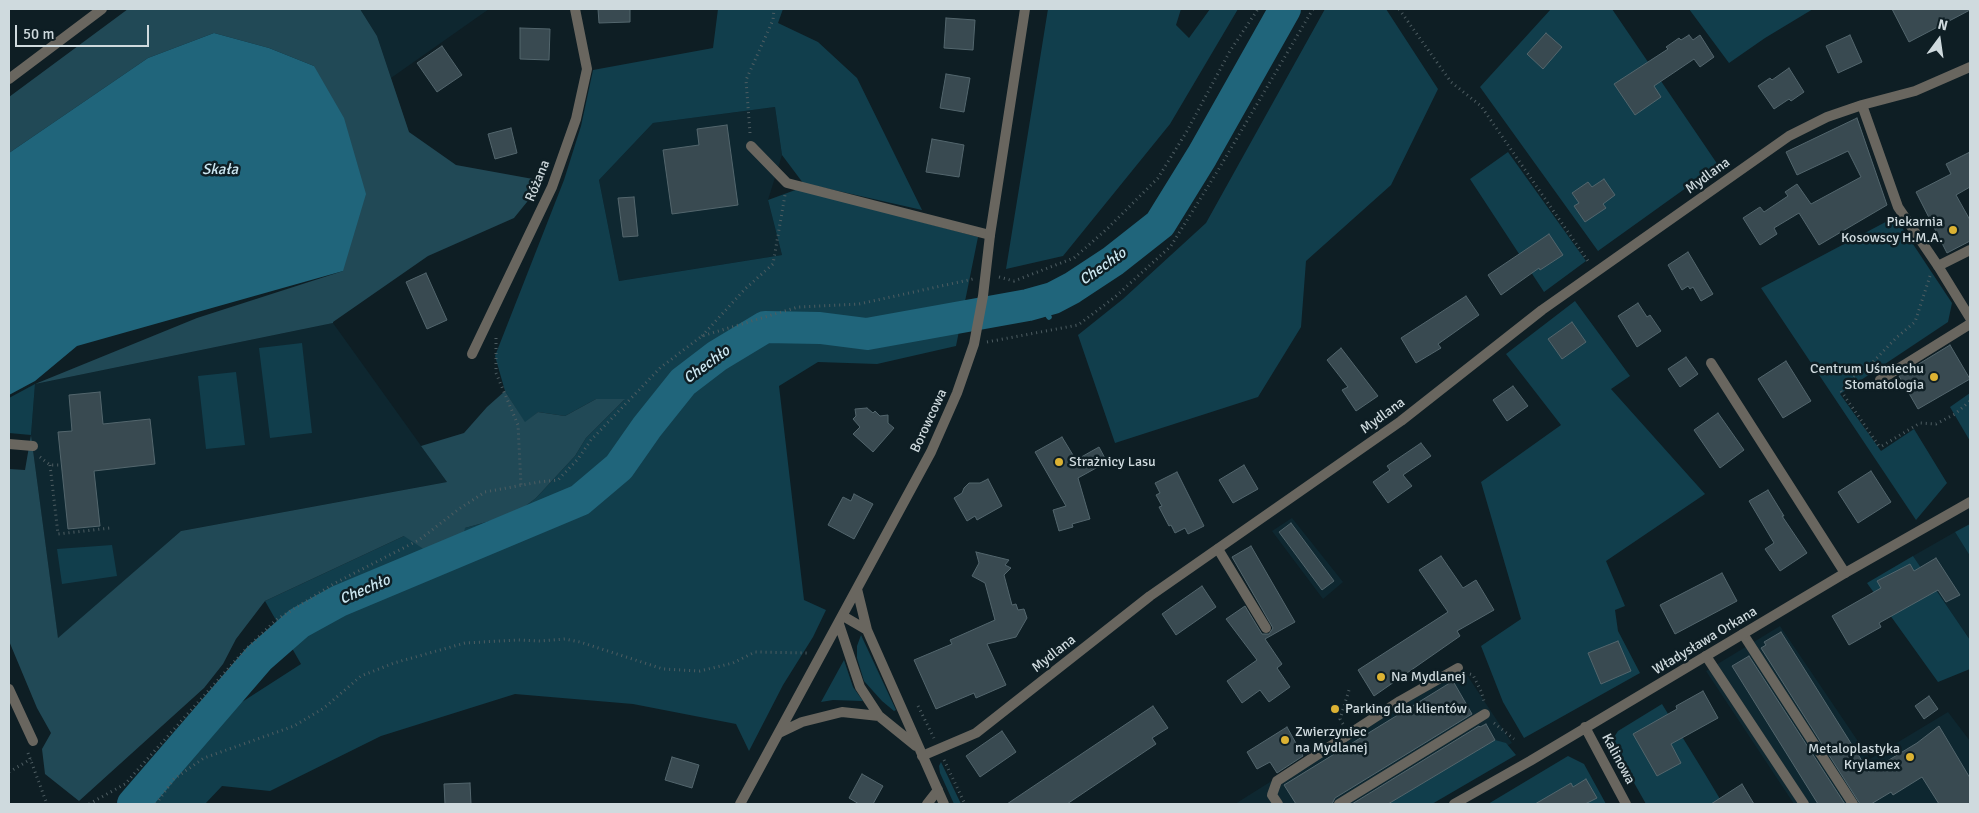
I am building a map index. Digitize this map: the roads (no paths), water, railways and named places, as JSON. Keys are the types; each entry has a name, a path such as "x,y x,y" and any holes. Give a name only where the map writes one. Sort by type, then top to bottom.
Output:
{"street":[{"path":"9,79 102,9"},
{"name":"Różana","path":"472,354 552,187 576,119 587,69 575,9"},
{"name":"Borowcowa","path":"740,804 930,452 957,393 974,344 983,296 990,235 1025,9"},
{"name":"Mydlana","path":"920,751 939,749 976,733 1150,596 1401,421 1542,310 1789,136 1827,117 1862,105 1915,91 1970,67"},
{"path":"1862,105 1898,208 1938,266 1970,318"},
{"path":"751,146 787,183 990,235"},
{"path":"1938,266 1970,250"},
{"path":"1880,380 1970,324"},
{"path":"1711,363 1845,573"},
{"path":"9,444 33,446"},
{"name":"Władysława Orkana","path":"1454,804 1845,573 1970,502"},
{"path":"1218,549 1266,628"},
{"path":"857,589 867,630 944,804"},
{"path":"841,620 867,630"},
{"path":"841,620 860,687 879,716 920,751"},
{"path":"1743,634 1853,804"},
{"path":"1706,656 1804,804"},
{"path":"1278,804 1272,795 1277,781 1400,701 1458,668"},
{"path":"9,689 33,741"},
{"path":"779,733 802,722 842,712 879,716"},
{"path":"1339,804 1484,714"},
{"name":"Kalinowa","path":"1585,727 1626,804"},
{"path":"928,804 938,790"}],"water":[{"name":"Skała","path":"214,33 269,48 314,66 344,118 366,194 343,271 77,346 35,381 9,395 9,153 148,58"}],"waterway":[{"name":"Chechło","path":"133,804 259,658 299,623 339,601 580,500 619,467 647,427 683,382 717,356 765,327 820,328 867,334 1028,305 1053,298 1113,261 1160,224 1202,156 1285,9"},
{"path":"1039,302 1049,317"},
{"path":"175,739 179,748"}],"place":[{"name":"Piekarnia Kosowscy H.M.A.","path":"1953,230"},
{"name":"Centrum Uśmiechu Stomatologia","path":"1934,377"},
{"name":"Strażnicy Lasu","path":"1059,462"},
{"name":"Na Mydlanej","path":"1381,677"},
{"name":"Parking dla klientów","path":"1335,709"},
{"name":"Zwierzyniec na Mydlanej","path":"1285,740"},
{"name":"Metaloplastyka Krylamex","path":"1910,757"}]}
